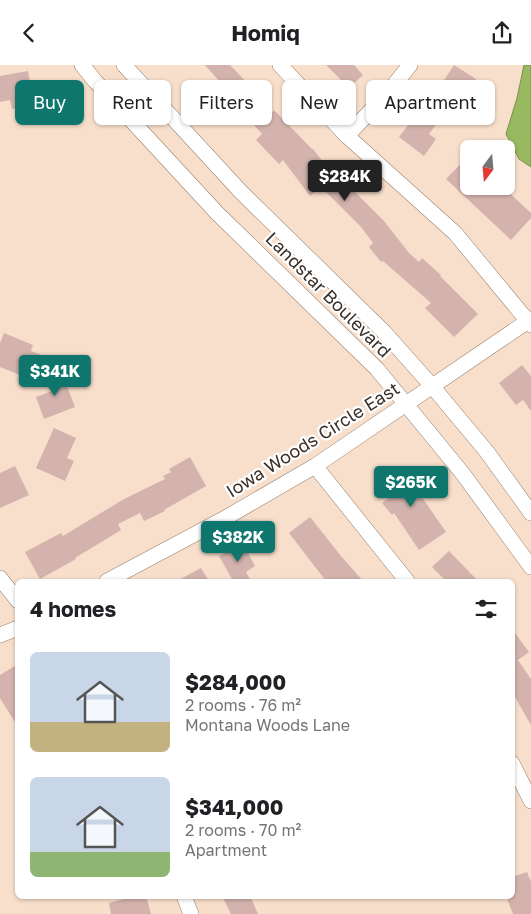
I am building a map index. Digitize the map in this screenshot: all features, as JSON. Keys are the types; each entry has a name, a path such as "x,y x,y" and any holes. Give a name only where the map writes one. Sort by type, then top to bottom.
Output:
{"street":[{"name":"Landstar Boulevard","path":"82,65 217,213 377,369 463,474 531,567"},
{"name":"Landstar Boulevard","path":"124,65 240,191 384,332 487,452 531,513"},
{"path":"280,65 347,136 455,233 530,322"},
{"path":"347,136 390,90 410,65"},
{"name":"Iowa Woods Circle East","path":"111,579 227,517 314,466 530,322"},
{"path":"314,466 405,579"},
{"path":"0,578 15,597"},
{"path":"0,635 15,629"},
{"path":"515,769 531,801"},
{"path":"185,899 191,914"}],"shaded area":[{"path":"524,65 531,65 531,167 519,159 515,151 515,140 509,140 506,134 517,98"}],"building":[{"path":"205,65 230,65 244,80 218,80"},
{"path":"326,65 354,65 363,75 356,82 341,80"},
{"path":"454,65 476,79 475,80 444,80"},
{"path":"28,71 30,80 15,80 15,109 12,109 10,100 0,102 0,76"},
{"path":"274,110 282,118 282,125 289,125 313,149 341,185 345,182 384,221 409,253 419,262 422,258 478,314 454,337 425,308 431,303 383,261 381,262 369,247 373,243 361,227 321,187 310,196 283,160 279,164 256,140 262,134 254,125 272,125 272,113"},
{"path":"408,125 436,125 429,134 436,139 424,156 399,137"},
{"path":"460,164 460,192 446,179"},
{"path":"463,195 512,195 531,213 531,218 511,240"},
{"path":"4,333 33,345 31,351 41,355 30,379 0,367 0,343"},
{"path":"522,365 531,376 531,411 523,400 516,405 499,383"},
{"path":"62,373 75,407 44,419 36,397 55,390 38,383"},
{"path":"54,428 76,438 67,458 74,461 65,481 36,468"},
{"path":"190,457 206,486 165,511 144,521 140,513 118,524 121,530 76,559 40,579 25,552 61,533 63,536 124,499 165,479 163,476 171,472 169,469"},
{"path":"15,466 29,495 0,508 0,473"},
{"path":"391,466 400,477 407,470 423,490 419,493 446,532 419,550 394,513 392,515 382,503 392,496 377,478"},
{"path":"310,517 361,579 324,579 289,533"},
{"path":"243,544 255,566 246,572 250,579 232,579 219,556"},
{"path":"449,551 476,579 444,579 432,567"},
{"path":"201,568 208,579 181,579"},
{"path":"515,633 529,652 518,660 531,679 531,725 515,697"},
{"path":"15,666 15,722 0,698 0,675"},
{"path":"527,872 531,882 531,914 513,914 507,899 515,899 515,876"},
{"path":"124,899 147,899 151,914 111,914 109,903"},
{"path":"224,899 251,899 258,914 231,914"}]}
